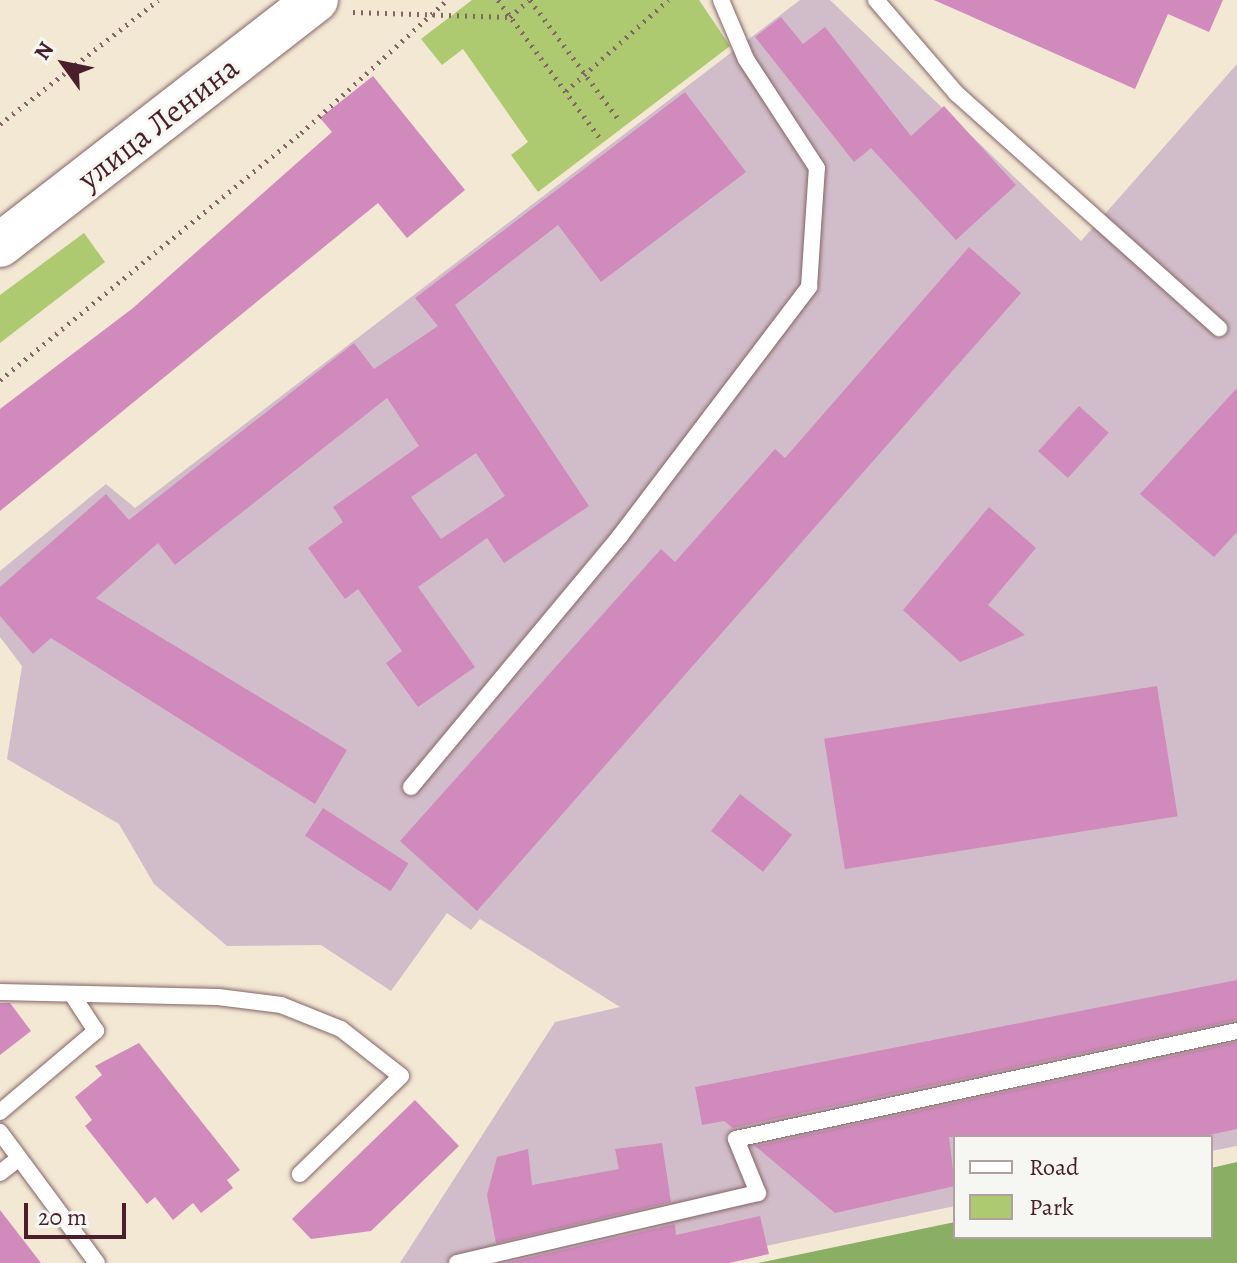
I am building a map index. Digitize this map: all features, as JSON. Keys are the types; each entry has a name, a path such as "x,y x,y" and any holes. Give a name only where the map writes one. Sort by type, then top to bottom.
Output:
{"main road":[{"name":"улица Ленина","path":"0,245 316,0"}],"lane":[{"path":"411,787 620,536 809,287 817,168 746,59 721,0"},
{"path":"876,0 956,93 1219,328"},
{"path":"0,992 281,1005 341,1029 401,1076 300,1174"},
{"path":"0,1112 96,1031 73,996"},
{"path":"457,1263 758,1193 736,1139 1237,1031"},
{"path":"0,1132 97,1263"},
{"path":"0,1173 18,1159"}],"path":[{"path":"0,124 156,0"},
{"path":"0,380 301,133 447,0"},
{"path":"498,0 599,137"},
{"path":"435,9 510,17 530,0 620,121"},
{"path":"566,91 668,0"}],"shaded area":[{"path":"800,0 830,0 1081,241 1237,64 1237,1146 1213,1151 1213,1135 953,1135 953,1206 685,1263 400,1263 555,1022 620,1007 480,919 471,930 447,913 391,991 321,945 227,946 154,884 119,824 7,759 22,666 0,637 0,571 106,484 135,508"}],"green space":[{"path":"472,0 699,0 730,46 538,192 511,155 528,142 463,49 442,65 421,39"},
{"path":"84,233 105,262 0,343 0,295"},
{"path":"1237,1162 1237,1263 758,1263 953,1222 953,1239 1213,1239 1213,1168"}],"building":[{"path":"934,0 1223,0 1209,32 1168,14 1135,89"},
{"path":"781,17 803,44 825,27 911,136 944,106 1016,185 956,240 871,148 854,162 755,37"},
{"path":"373,76 465,190 407,238 378,203 0,511 0,409 133,308 332,132 320,118"},
{"path":"685,92 746,172 601,282 558,225 455,305 589,506 504,563 487,538 418,587 475,667 418,707 386,663 402,651 358,589 345,599 308,548 343,522 333,507 419,446 387,398 175,565 158,543 96,598 347,750 315,804 51,638 33,654 0,616 0,587 106,494 129,520 354,343 374,369 438,326 415,298","holes":["476,453 505,496 441,539 411,497"]},
{"path":"969,247 1021,293 477,911 400,841 661,549 675,562 775,449 785,458"},
{"path":"1237,388 1237,532 1214,557 1140,494"},
{"path":"1079,406 1109,433 1068,478 1038,451"},
{"path":"989,507 1036,548 988,605 1025,635 960,662 903,610"},
{"path":"1157,686 1178,816 845,869 824,739"},
{"path":"740,794 792,835 763,872 711,831"},
{"path":"323,808 409,864 391,891 305,836"},
{"path":"1237,980 1237,1020 733,1128 724,1121 702,1125 695,1087"},
{"path":"0,1003 10,1003 31,1031 0,1055"},
{"path":"1237,1042 1237,1129 1208,1135 953,1135 949,1137 953,1186 835,1213 755,1146"},
{"path":"139,1043 240,1170 227,1180 233,1188 201,1213 193,1203 173,1220 155,1197 147,1204 85,1126 92,1120 75,1097 102,1075 95,1066"},
{"path":"415,1100 459,1146 371,1231 311,1239 292,1219"},
{"path":"662,1143 671,1202 496,1243 487,1195 497,1157 528,1149 532,1185 619,1169 615,1149"},
{"path":"0,1210 41,1263 0,1263"},
{"path":"760,1216 769,1254 729,1263 506,1263 675,1224 676,1235"}]}
